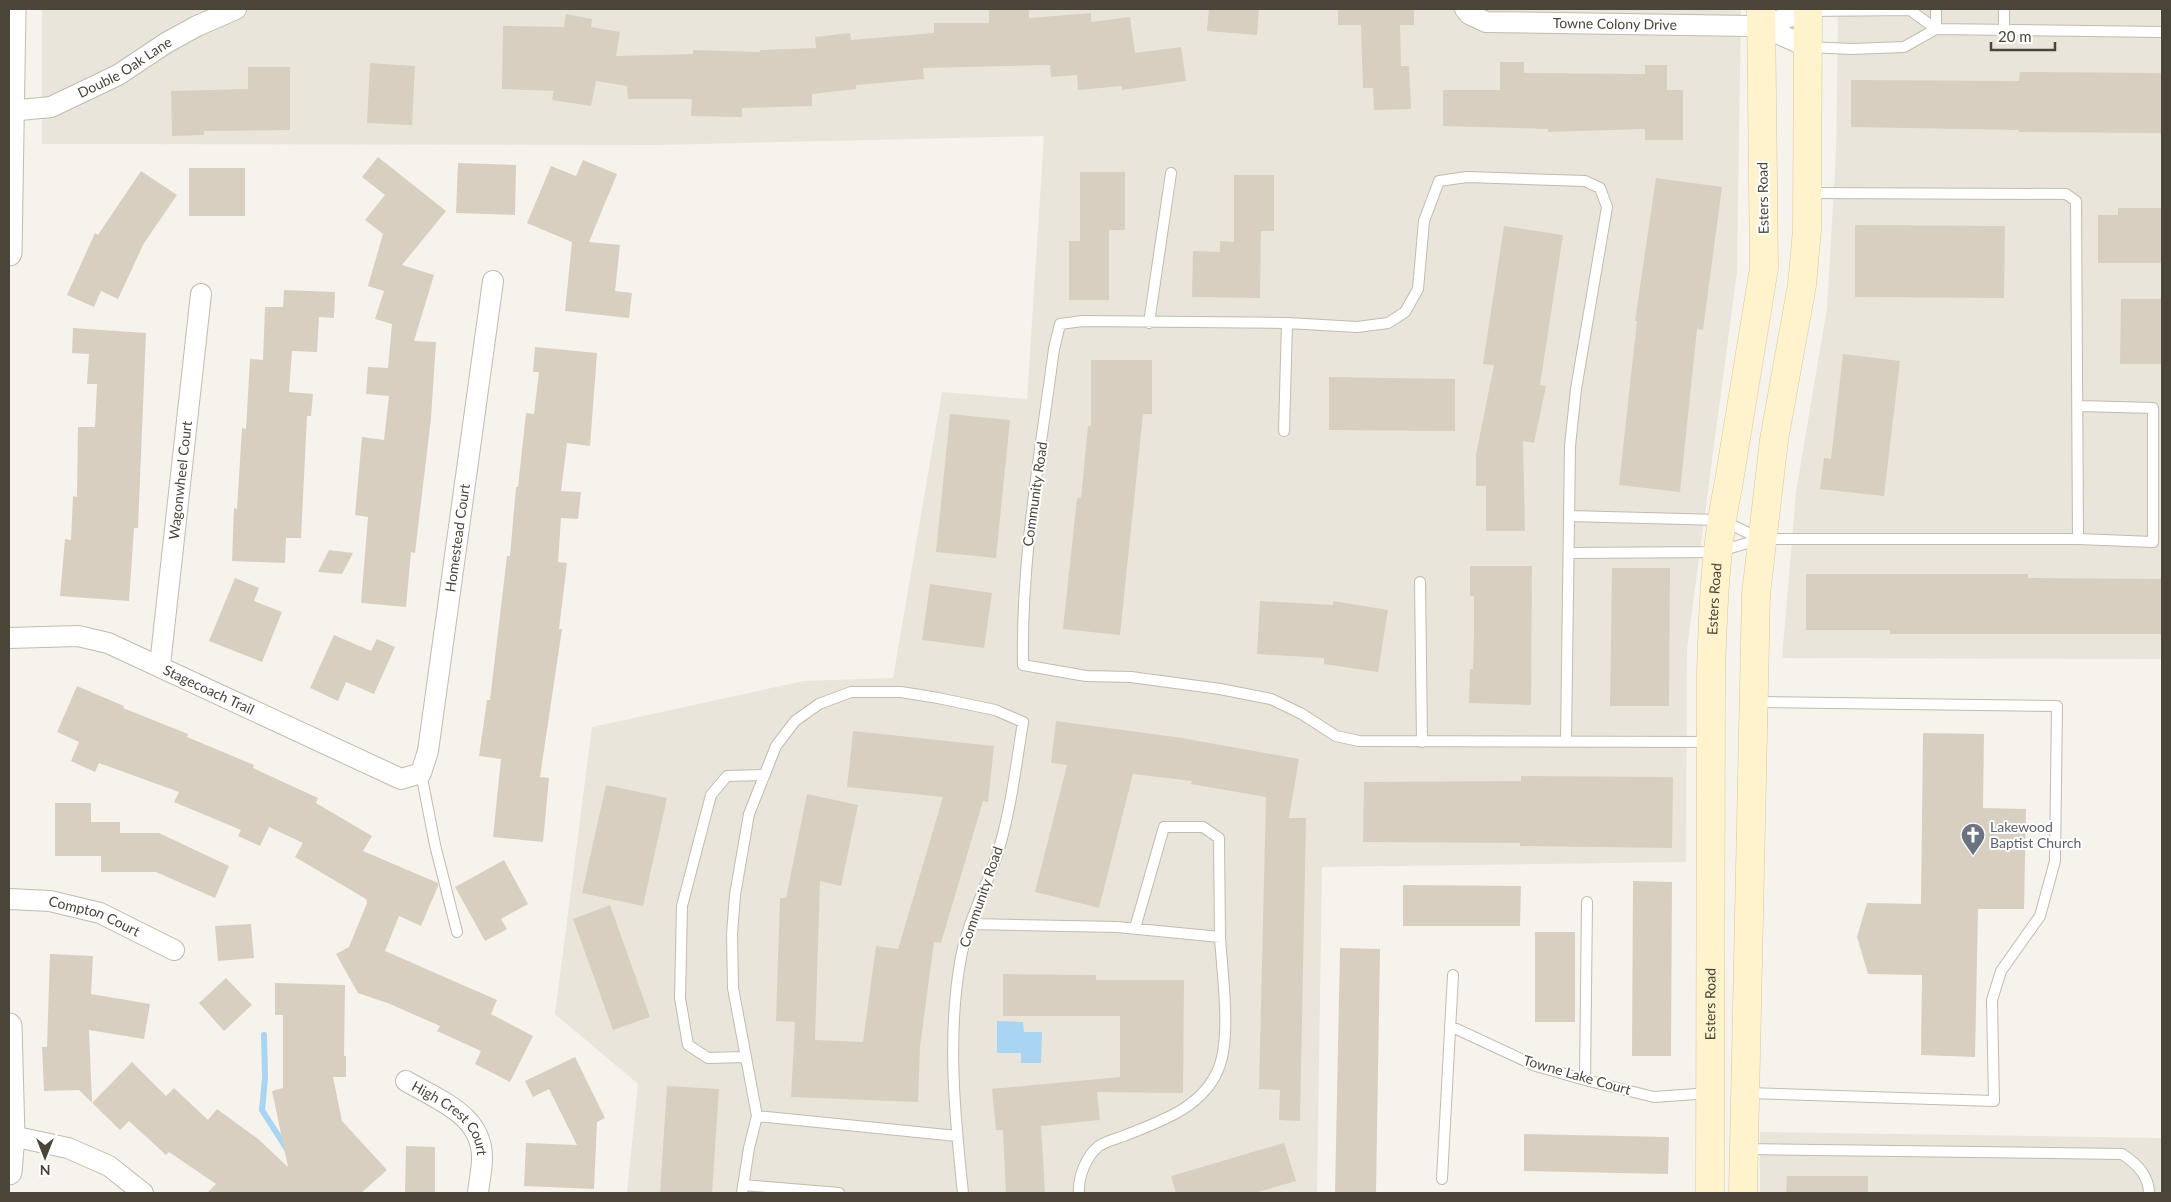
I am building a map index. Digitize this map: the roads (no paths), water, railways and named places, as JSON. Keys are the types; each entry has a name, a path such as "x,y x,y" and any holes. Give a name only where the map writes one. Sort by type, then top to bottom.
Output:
{"main road":[{"path":"1743,1193 1756,594 1774,440 1802,285 1807,230 1808,10"},
{"name":"Esters Road","path":"1710,1193 1710,672 1717,552 1721,520 1730,478 1764,268 1761,17"},
{"path":"1710,1093 1745,1093"}],"street":[{"path":"9,253 14,9"},
{"name":"Double Oak Lane","path":"11,111 51,107 118,75 197,26 236,9"},
{"name":"Towne Colony Drive","path":"1467,11 1486,22 1761,17 1808,10"},
{"name":"Towne Colony Drive","path":"1761,17 1808,47"},
{"name":"Homestead Court","path":"421,773 428,751 493,281"},
{"name":"Wagonwheel Court","path":"160,665 201,294"},
{"name":"Stagecoach Trail","path":"9,638 78,636 108,643 160,665 401,779 421,773"},
{"name":"Compton Court","path":"9,899 50,901 100,913 174,950"},
{"path":"9,1026 12,1136 9,1172"},
{"name":"High Crest Court","path":"406,1081 458,1111 472,1123 479,1137 482,1157 478,1193"},
{"path":"12,1136 68,1148 109,1166 143,1193"}],"lane":[{"path":"1936,9 1936,29"},
{"path":"2004,9 2004,30"},
{"path":"1808,10 1910,10 1936,29"},
{"path":"1808,47 1852,49 1904,47 1936,29 2162,32"},
{"path":"1171,173 1149,323 1287,322 1357,328 1388,322 1405,312 1418,289 1424,221 1439,181 1467,176 1585,181 1600,188 1607,207 1576,389 1570,446 1566,741"},
{"path":"1807,193 2066,194 2076,201 2079,406 2078,539"},
{"name":"Community Road","path":"1149,323 1083,322 1060,324 1054,349 1026,561 1022,619 1022,665 1067,673 1131,677 1228,690 1271,699 1302,714 1336,736 1359,741 1422,742"},
{"path":"1284,431 1287,322"},
{"path":"1569,553 1717,552 1761,539 2078,539 2153,542 2153,408 2079,406"},
{"path":"1569,516 1721,520 1761,539"},
{"path":"1420,582 1422,742 1710,742"},
{"name":"Community Road","path":"765,775 776,746 795,721 819,704 851,692 901,692 938,698 995,710 1023,722 1010,806 998,852 970,924 960,961 955,1000 953,1036 957,1136 964,1193"},
{"path":"1745,1093 1994,1101 1992,1000 2001,971 2040,916 2055,861 2057,706 1753,702"},
{"path":"421,773 435,845 457,932"},
{"path":"745,1057 708,1058 688,1045 680,998 682,906 711,795 727,776 765,775 749,814 735,895 732,934 733,988 757,1116 742,1189 839,1193"},
{"path":"1079,1193 1078,1184 1085,1163 1099,1146 1172,1116 1188,1107 1203,1093 1219,1070 1225,1037 1220,937 1220,838 1204,827 1164,827 1136,928"},
{"path":"1585,1080 1587,902"},
{"path":"970,924 1136,928 1220,937"},
{"path":"1442,1179 1453,975"},
{"name":"Towne Lake Court","path":"1450,1026 1536,1066 1585,1080 1654,1097 1710,1093"},
{"path":"757,1116 957,1136"},
{"path":"1743,1149 2122,1154 2135,1162 2144,1174 2149,1193"}],"water":[{"path":"997,1021 1023,1022 1024,1032 1042,1032 1041,1063 1021,1063 1021,1053 997,1053"}],"waterway":[{"path":"264,1035 265,1078 262,1110 288,1151"}],"place":[{"name":"Lakewood Baptist Church","path":"1973,856"}]}
